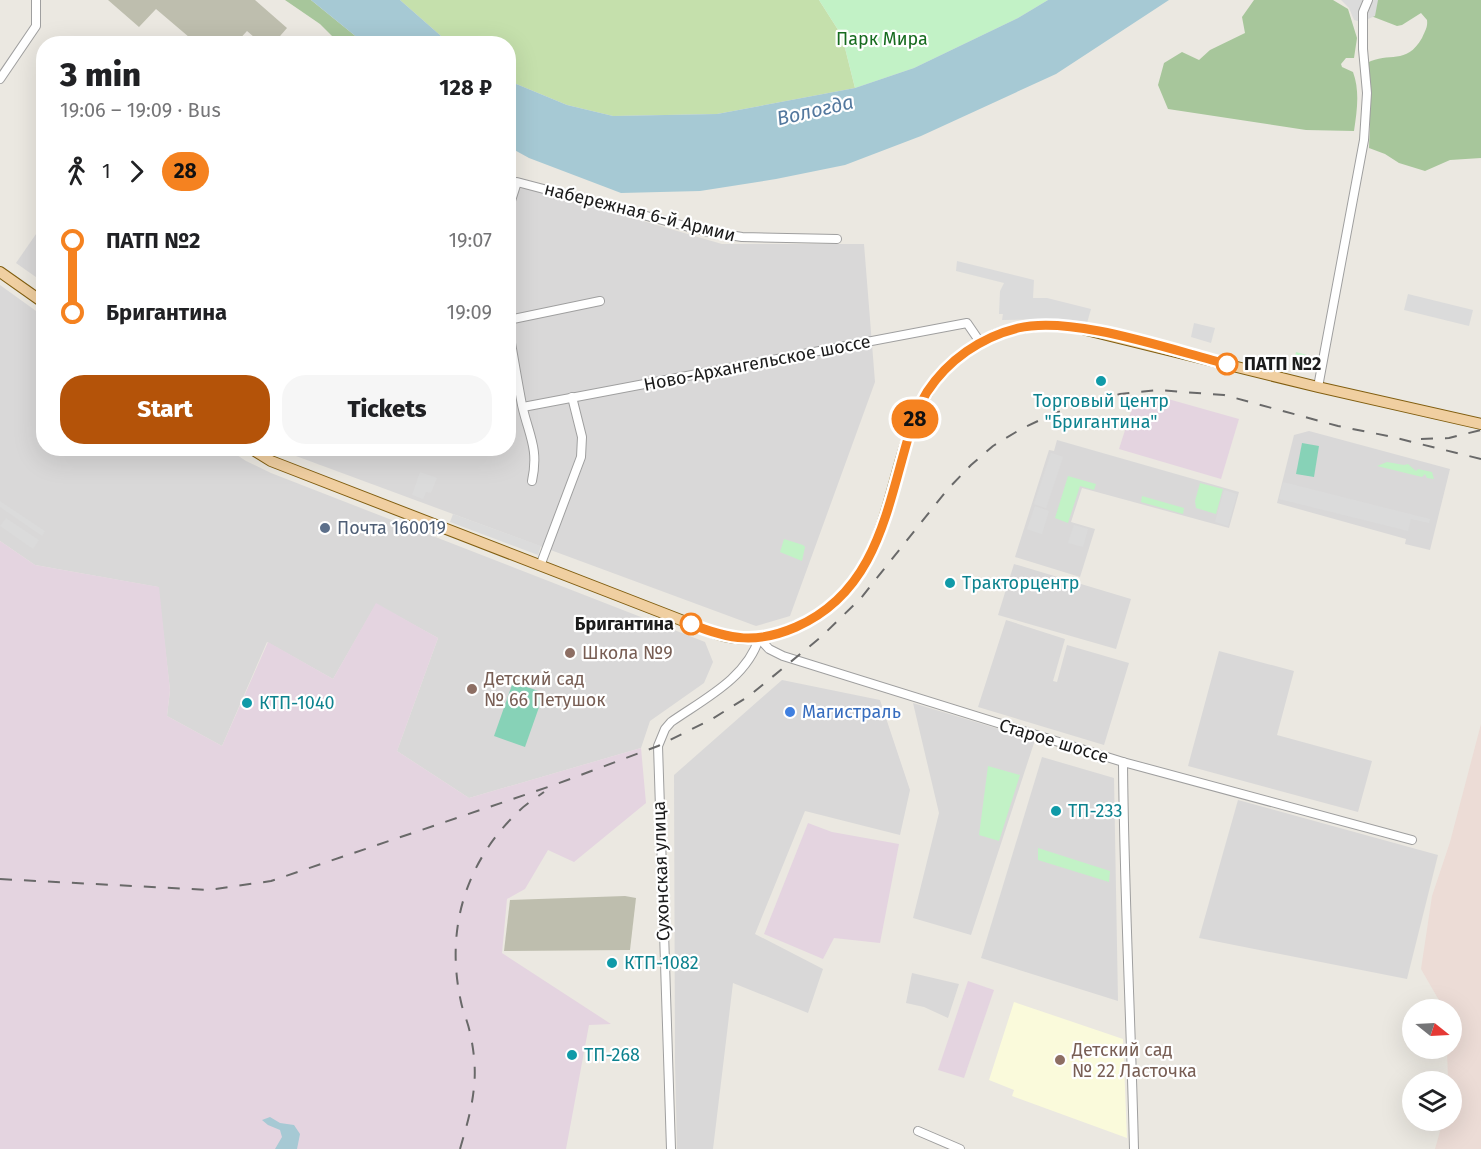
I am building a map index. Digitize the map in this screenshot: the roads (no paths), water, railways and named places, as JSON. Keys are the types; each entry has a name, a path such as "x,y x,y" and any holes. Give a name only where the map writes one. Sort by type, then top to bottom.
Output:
{"main road":[{"path":"0,272 36,297"},
{"path":"263,456 717,634 742,639 783,633 832,605 855,579 873,551 882,529 910,432 927,393 939,376 960,356 980,342 1020,327 1051,324 1074,327 1481,424"}],"street":[{"path":"0,79 36,26 36,0"},
{"path":"1318,387 1364,140 1367,93 1363,49 1363,12 1368,0"},
{"name":"набережная 6-й Армии","path":"516,185 517,182 704,231 742,237 837,239"},
{"path":"516,318 600,301"},
{"name":"Ново-Архангельское шоссе","path":"523,407 967,323 980,342"},
{"path":"516,370 523,407 535,449 536,464 532,482"},
{"path":"540,566 581,457 582,438 572,397"},
{"name":"Старое шоссе","path":"759,638 768,649 783,656 1123,762 1124,874 1134,1149"},
{"name":"Сухонская улица","path":"671,1149 658,746 665,729 671,722 742,670 759,638"},
{"path":"1123,762 1412,840"},
{"path":"918,1131 960,1149"}],"water":[{"path":"311,0 400,0 441,36 355,36"},
{"name":"Вологда","path":"1048,0 1169,0 1056,74 921,136 845,165 700,191 621,193 516,151 516,84 567,105 613,116 717,114 855,88 914,68 1018,18"},
{"path":"270,1117 280,1123 294,1125 300,1134 297,1149 275,1149 282,1137 280,1130 262,1120"}],"railway":[{"path":"0,879 209,890 271,881 554,785 658,746 712,719 749,696 821,637 861,598 947,490 993,446 1021,429 1055,413 1088,402 1120,394 1157,390 1224,395 1338,426 1481,459"},
{"path":"1421,439 1449,438 1481,430"},
{"path":"460,1149 469,1118 475,1074 471,1040 457,975 458,923 473,875 485,852 500,831 522,808 544,792"}],"place":[{"name":"ПАТП №2","path":"1227,364"},
{"name":"Торговый центр \"Бригантина\"","path":"1101,381"},
{"name":"Почта 160019","path":"325,528"},
{"name":"Тракторцентр","path":"950,583"},
{"name":"Бригантина","path":"691,624"},
{"name":"Школа №9","path":"570,653"},
{"name":"Детский сад № 66 Петушок","path":"472,689"},
{"name":"КТП-1040","path":"247,703"},
{"name":"Магистраль","path":"790,712"},
{"name":"ТП-233","path":"1056,811"},
{"name":"КТП-1082","path":"612,963"},
{"name":"ТП-268","path":"572,1055"},
{"name":"Детский сад № 22 Ласточка","path":"1060,1060"}],"park label":[{"name":"Парк Мира","path":"882,39"}]}
